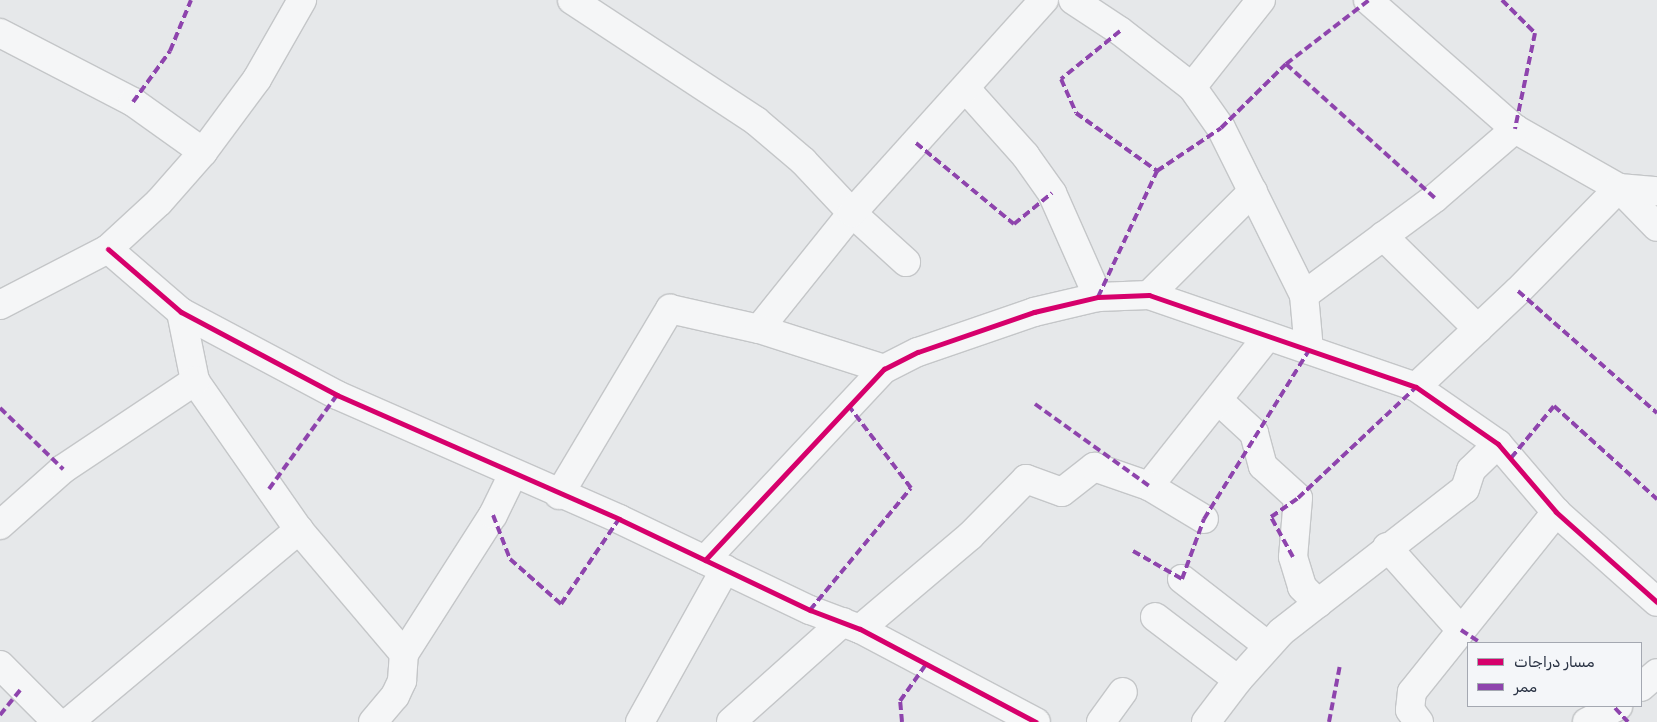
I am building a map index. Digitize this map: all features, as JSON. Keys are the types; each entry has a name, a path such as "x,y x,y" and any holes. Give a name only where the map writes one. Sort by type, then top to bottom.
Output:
{"street":[{"path":"0,305 108,249 159,202 203,152 257,78 302,0"},
{"path":"572,0 756,121 803,161 852,213 906,262"},
{"path":"759,329 852,213 966,89 1044,0"},
{"path":"1073,0 1120,31 1192,87 1221,128 1304,295 1309,350"},
{"path":"1192,87 1262,0"},
{"path":"1368,0 1515,130 1619,188 1657,227"},
{"path":"0,33 133,102 203,152"},
{"path":"966,89 1020,148 1052,193 1098,297"},
{"path":"1304,295 1435,198 1515,130"},
{"path":"1416,387 1478,329 1619,188 1657,191"},
{"path":"1150,295 1253,192"},
{"path":"1382,236 1478,329"},
{"path":"108,249 181,312 337,395 559,495 619,519 715,565 851,625 1036,722"},
{"path":"640,722 715,565 884,369 918,352 1034,312 1098,297 1150,295 1416,387 1498,444 1556,512 1657,602"},
{"path":"559,495 670,309 759,329 884,369"},
{"path":"181,312 196,381 299,530 404,654"},
{"path":"1149,486 1268,336"},
{"path":"0,525 63,469 196,381"},
{"path":"1218,400 1254,433 1263,466 1298,498 1293,557 1302,587 1318,603"},
{"path":"1206,722 1267,645 1387,547 1465,489 1471,470 1498,444"},
{"path":"730,722 851,625 970,536 1021,481 1032,480 1062,492 1094,467 1149,486 1204,519"},
{"path":"373,722 395,696 402,681 404,654 493,515 513,474"},
{"path":"1419,722 1410,710 1412,692 1556,512"},
{"path":"69,722 299,530"},
{"path":"1387,547 1461,630"},
{"path":"1182,579 1267,645"},
{"path":"1155,617 1238,680"},
{"path":"0,665 57,722"},
{"path":"1642,685 1657,673"},
{"path":"1101,722 1123,692"},
{"path":"1587,722 1616,707"}],"marked path":[{"path":"133,102 170,51 191,0"},
{"path":"1098,297 1157,171 1221,128 1286,64 1369,0"},
{"path":"1502,0 1535,33 1515,129"},
{"path":"1120,31 1061,79 1076,113 1157,171"},
{"path":"1286,64 1435,198"},
{"path":"916,143 1014,224 1052,193"},
{"path":"1518,291 1657,413"},
{"path":"1133,551 1182,579 1204,519 1309,350"},
{"path":"1293,557 1271,517 1298,498 1416,387"},
{"path":"269,489 337,395"},
{"path":"1035,404 1149,486"},
{"path":"810,610 911,488 848,405"},
{"path":"1511,458 1554,406 1657,499"},
{"path":"0,408 63,469"},
{"path":"493,515 510,559 561,604 619,519"},
{"path":"1461,630 1479,642"},
{"path":"902,722 900,701 927,663"},
{"path":"1329,722 1340,665"},
{"path":"0,715 22,688"},
{"path":"1615,708 1628,722"}],"cycle path":[{"path":"108,249 181,312 337,395 619,519 810,610 860,629 1036,722"},
{"path":"705,560 884,369 918,352 1034,312 1098,297 1149,295 1416,387 1498,444 1556,512 1657,602"}]}
